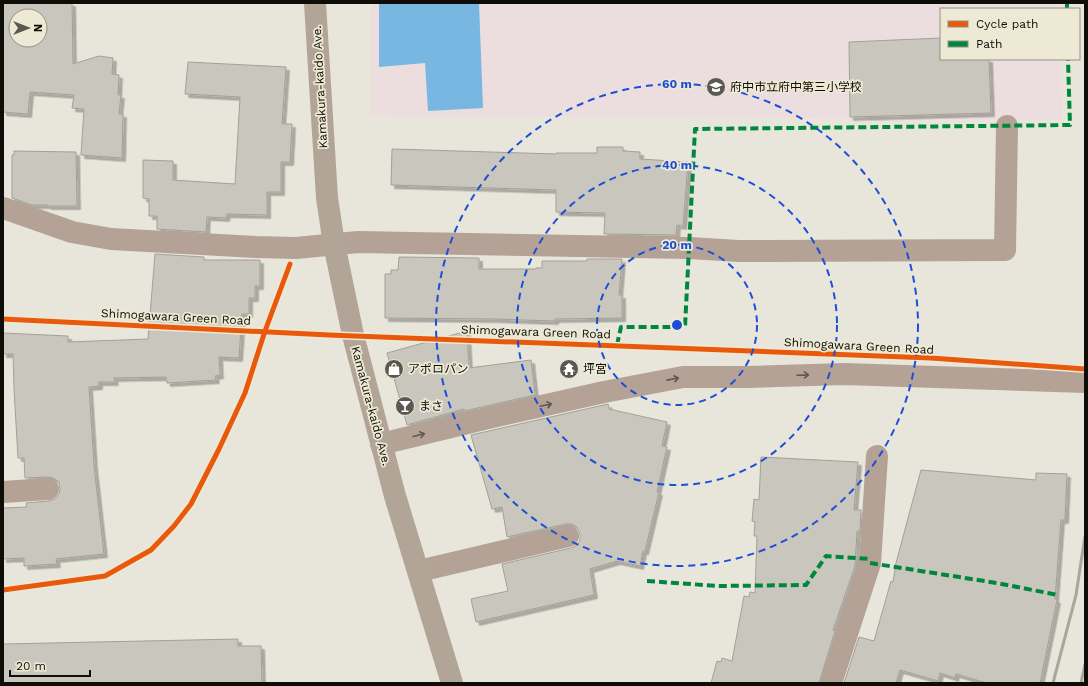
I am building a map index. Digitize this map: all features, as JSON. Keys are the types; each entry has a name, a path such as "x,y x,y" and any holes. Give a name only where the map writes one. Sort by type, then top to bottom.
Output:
{"main road":[{"name":"Kamakura-kaido Ave.","path":"315,3 327,198 334,244 353,335 381,444 395,496 452,683"}],"street":[{"path":"3,208 72,232 111,239 256,247 296,248 358,242 390,242 689,248 739,251 1006,250 1007,126"},
{"path":"381,444 507,413 683,377 748,377 844,374 1076,382"},
{"path":"831,683 870,563 877,456"},
{"path":"3,492 48,489"},
{"path":"419,571 568,536"}],"shaded area":[{"name":"府中市立府中第三小学校","path":"371,3 1059,3 1059,8 940,8 940,60 1060,60 1062,120 371,115"}],"water":[{"path":"379,3 479,3 483,108 428,111 425,63 379,67"}],"building":[{"path":"3,3 72,3 73,64 99,56 113,58 112,74 119,75 118,95 121,95 119,114 123,114 122,158 81,155 84,109 72,108 74,95 30,92 28,114 3,112"},
{"path":"940,38 940,60 989,60 991,113 850,117 849,42"},
{"path":"188,62 286,67 282,124 292,124 290,162 281,162 281,192 267,192 267,215 227,214 226,218 207,217 206,232 157,229 157,216 149,216 149,199 143,198 143,160 173,161 173,180 235,184 240,97 185,94"},
{"path":"597,147 623,147 623,151 640,152 640,159 688,162 683,226 677,225 676,235 604,234 605,213 556,212 556,190 391,185 392,149 556,154 597,153"},
{"path":"14,151 76,152 77,206 32,205 12,198 12,155 14,155"},
{"path":"155,254 204,257 204,260 260,260 260,286 255,286 255,298 249,298 249,314 242,314 239,358 219,357 220,375 215,376 216,380 167,383 166,377 114,378 115,382 99,382 99,386 89,387 94,466 104,554 56,559 57,564 24,566 24,558 3,559 3,508 27,507 26,503 55,499 59,494 60,489 59,482 53,478 25,478 24,458 18,458 13,354 3,354 3,333 68,336 68,342 148,339"},
{"path":"399,257 479,258 479,269 536,269 542,268 542,261 622,259 619,295 622,295 622,318 555,319 555,321 385,318 385,274 391,274 391,270 398,270"},
{"path":"467,331 469,368 531,360 535,395 464,411 464,409 407,425 387,353"},
{"path":"608,404 609,409 667,422 662,446 667,447 657,492 659,492 640,566 617,561 590,569 594,595 476,622 471,599 508,591 502,564 571,548 577,545 580,540 580,534 577,527 572,524 566,524 507,537 502,507 492,509 471,435"},
{"path":"761,457 858,462 854,510 861,510 860,531 857,531 855,566 833,630 835,631 819,683 711,683 717,661 721,662 722,658 732,661 744,596 749,597 750,592 755,593 757,536 754,536 755,522 752,521 754,499 759,500"},
{"path":"921,470 1036,480 1036,473 1067,474 1065,520 1061,520 1055,599 1057,600 1040,683 987,683 956,674 955,678 940,673 938,681 900,670 896,683 844,683 859,637 874,641 891,581 893,582 896,563"},
{"path":"238,639 238,646 261,646 262,683 3,683 3,644"}],"railway":[{"path":"1053,683 1076,595 1085,536"},
{"path":"1081,683 1085,664"}],"marked path":[{"path":"1067,3 1067,8"},
{"path":"617,345 621,327 685,327 695,129 1070,125 1068,60"},
{"path":"647,581 718,586 806,585 826,556 870,559"},
{"path":"870,563 997,583 1058,595"}],"cycle path":[{"path":"3,590 105,576 151,550 174,526 191,504 245,393 265,331 290,264"},
{"name":"Shimogawara Green Road","path":"3,319 329,335 931,358 1085,369"}],"place":[{"name":"府中市立府中第三小学校","path":"716,87"},
{"name":"アポロパン","path":"394,369"},
{"name":"坪宮","path":"569,369"},
{"name":"まさ","path":"405,406"}]}
